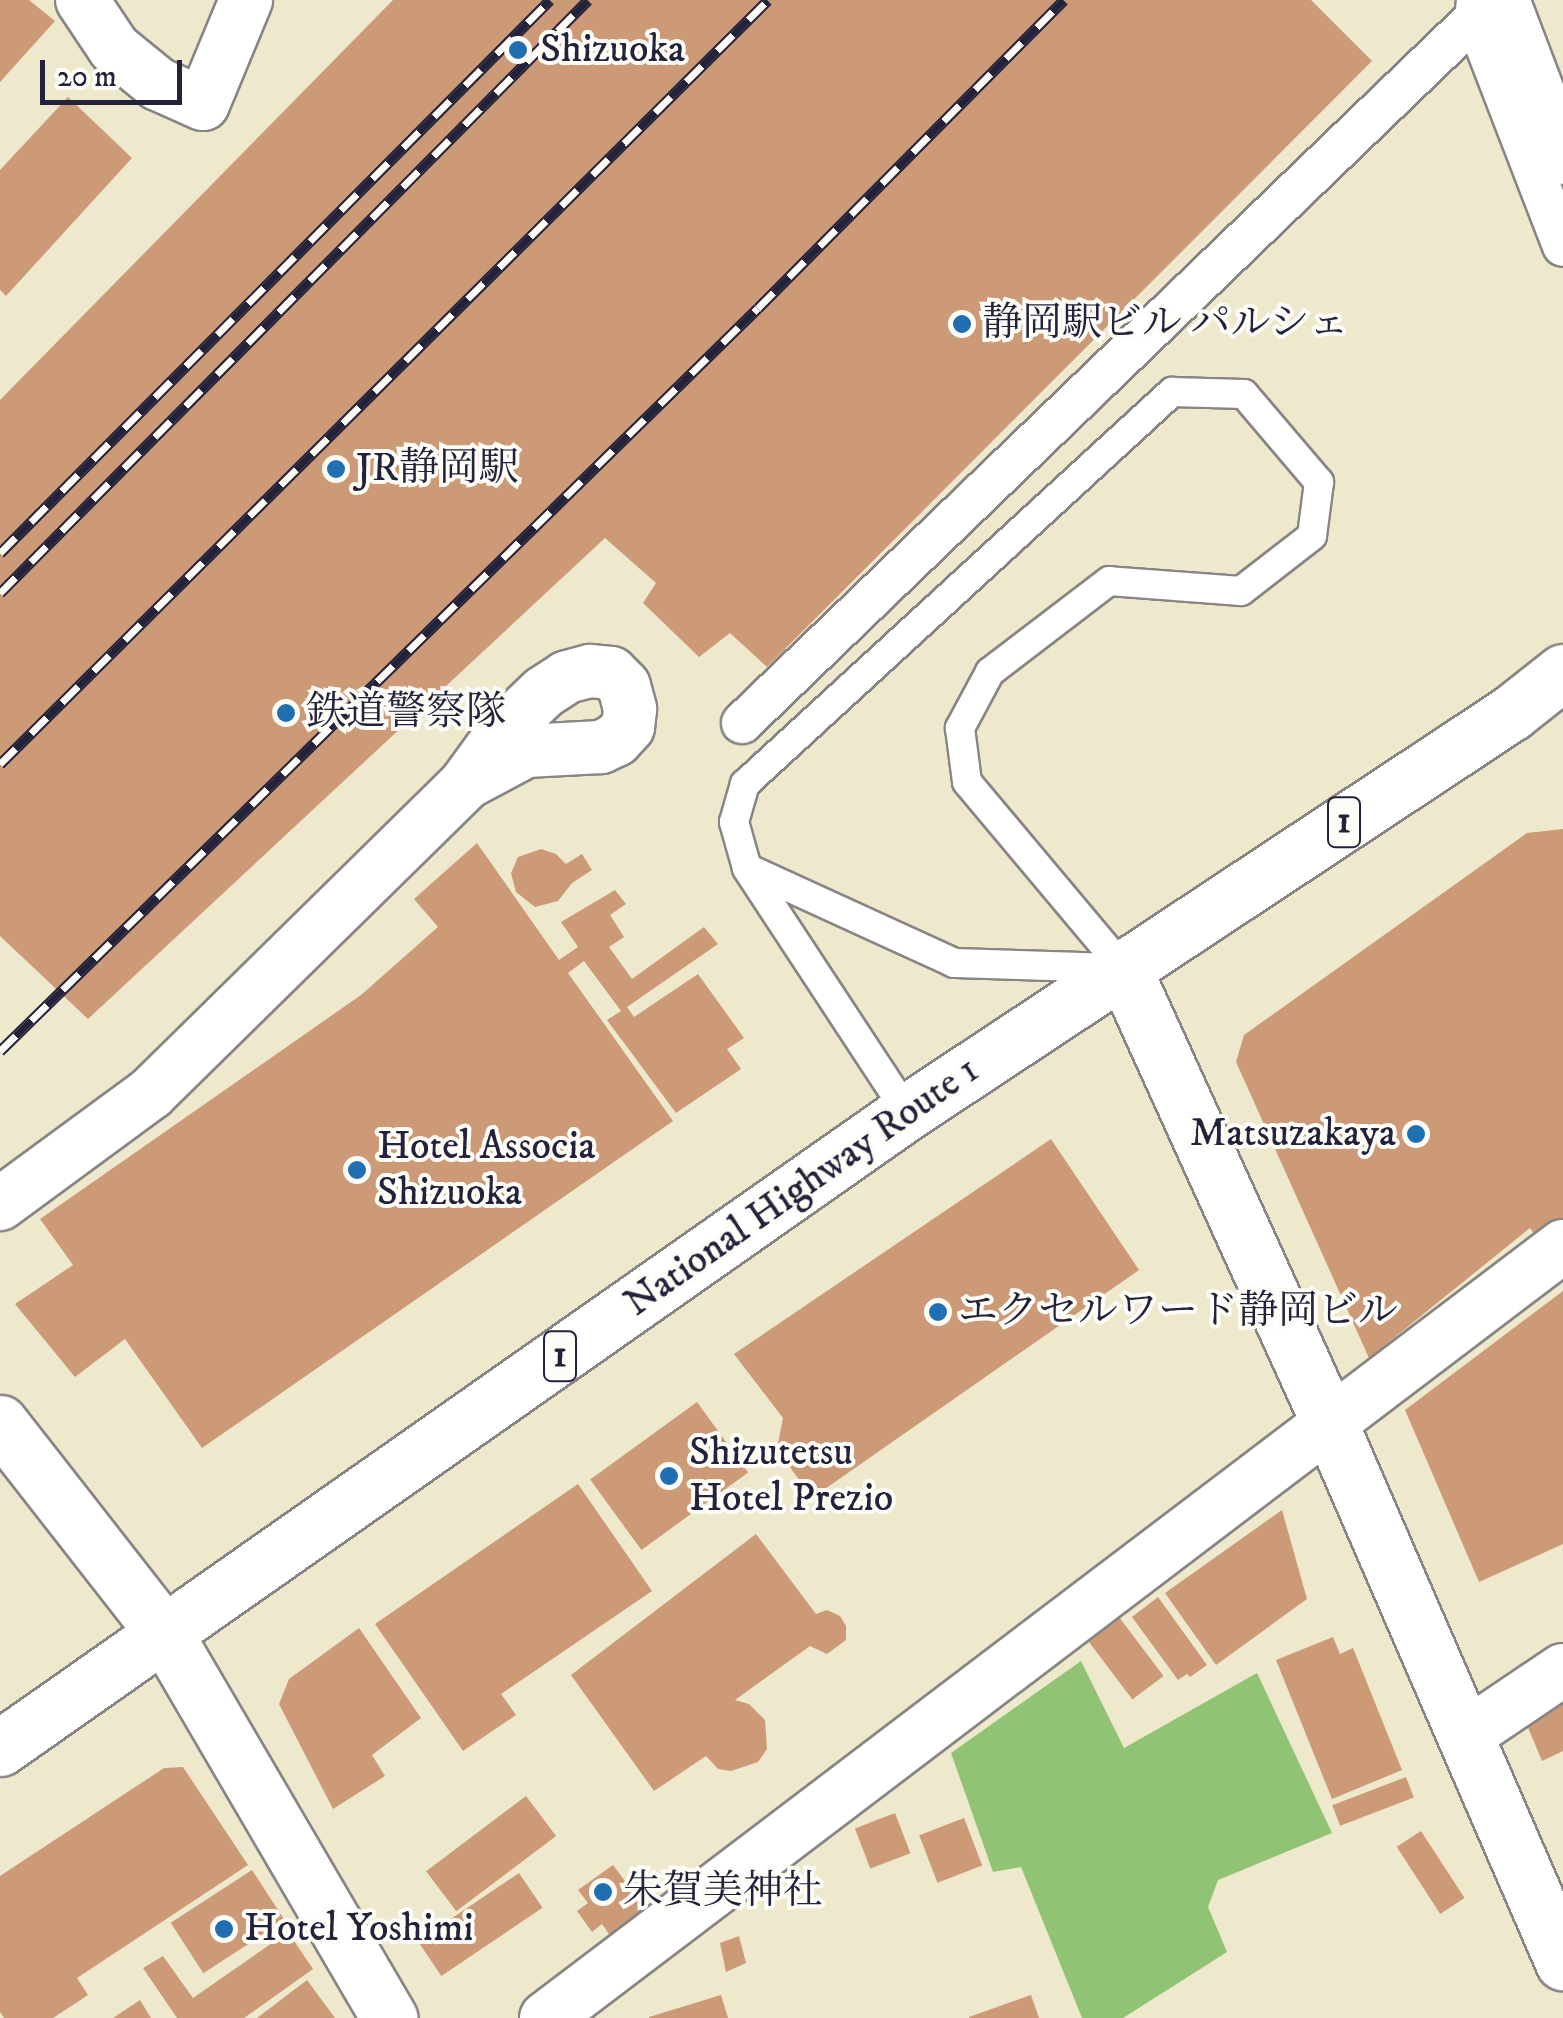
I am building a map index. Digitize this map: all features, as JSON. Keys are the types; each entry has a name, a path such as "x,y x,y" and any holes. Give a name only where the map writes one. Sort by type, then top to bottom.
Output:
{"main road":[{"name":"National Highway Route 1","path":"0,1748 907,1112 1510,713 1563,672"},
{"path":"1122,968 1329,1422 1563,1962"},
{"path":"0,1423 165,1634 388,2018"}],"street":[{"path":"82,0 114,48 158,84 203,104 246,0"},
{"path":"1485,6 1563,158"},
{"path":"1485,6 1563,246"},
{"path":"742,723 1485,6"},
{"path":"0,1204 151,1093 466,783"},
{"path":"546,2018 1563,1246"},
{"path":"1466,1736 1563,1670"}],"lane":[{"path":"907,1112 748,868 734,822 745,784 1172,392 1244,394 1319,482 1312,536 1241,591 1109,581 990,672 960,728 967,782 1122,968"},
{"path":"748,868 954,962 1122,968"}],"green space":[{"path":"1081,1661 1124,1748 1257,1673 1332,1833 1218,1880 1208,1907 1227,1952 1123,2018 1082,2018 1021,1867 993,1872 951,1753"}],"building":[{"path":"0,0 29,0 55,21 0,82"},
{"name":"JR静岡駅","path":"393,0 1311,0 1372,61 767,667 730,633 699,657 643,603 656,583 605,538 88,1019 0,936 0,400"},
{"path":"68,97 132,158 6,296 0,290 0,170"},
{"name":"Matsuzakaya","path":"1563,829 1563,1275 1530,1228 1369,1358 1236,1062 1244,1035 1527,833"},
{"name":"Hotel Associa Shizuoka","path":"477,843 559,960 578,947 561,922 615,890 626,904 610,915 624,937 609,947 632,979 704,927 718,944 627,1007 634,1017 698,974 744,1038 727,1049 741,1069 676,1113 607,1020 621,1011 584,961 568,973 673,1121 202,1448 125,1339 75,1377 15,1304 73,1265 40,1219 361,995 438,927 414,899"},
{"path":"541,849 556,854 566,864 582,854 592,870 572,883 558,901 535,907 516,892 511,873 518,857"},
{"name":"エクセルワード静岡ビル","path":"1051,1139 1139,1270 812,1498 777,1449 783,1418 734,1354"},
{"path":"1563,1291 1563,1544 1479,1582 1405,1410"},
{"name":"Shizutetsu Hotel Prezio","path":"697,1402 748,1472 641,1550 590,1480"},
{"path":"578,1484 652,1591 501,1694 516,1715 463,1751 375,1624"},
{"path":"1282,1510 1307,1599 1216,1665 1165,1593"},
{"path":"756,1534 816,1614 827,1610 840,1616 846,1626 846,1640 827,1654 810,1646 735,1700 749,1704 765,1720 767,1749 758,1762 731,1771 718,1769 706,1756 654,1791 571,1675"},
{"path":"1158,1597 1207,1665 1190,1677 1187,1674 1178,1680 1132,1617"},
{"path":"1119,1617 1164,1676 1132,1700 1088,1640"},
{"path":"359,1628 421,1718 372,1755 385,1776 333,1809 279,1704 289,1679"},
{"path":"1333,1637 1340,1654 1353,1648 1402,1770 1332,1799 1276,1660"},
{"path":"1563,1701 1563,1751 1542,1761 1527,1725"},
{"path":"183,1767 248,1865 77,1978 88,1995 53,2018 4,2018 0,2012 0,1876 164,1768"},
{"path":"1406,1777 1414,1798 1340,1826 1332,1805"},
{"path":"526,1796 556,1836 456,1911 426,1871"},
{"path":"895,1813 910,1853 870,1869 855,1828"},
{"path":"964,1818 982,1866 937,1883 919,1835"},
{"path":"1421,1831 1465,1898 1440,1914 1397,1847"},
{"path":"613,1865 625,1881 633,1874 650,1897 640,1905 645,1912 611,1937 602,1924 592,1932 577,1911 588,1903 578,1890"},
{"path":"252,1870 285,1920 203,1973 171,1923"},
{"path":"519,1873 542,1908 441,1976 418,1941"},
{"path":"288,1932 313,1969 244,2018 177,2018 143,1968 163,1956 193,1998"},
{"path":"739,1936 746,1963 726,1972 720,1943"},
{"path":"307,1980 335,2018 257,2018"},
{"path":"721,1995 728,2018 649,2018 649,2017"},
{"path":"1031,1995 1039,2018 969,2018 969,2017"},
{"path":"140,2000 151,2018 113,2018"}],"railway":[{"path":"0,553 550,0"},
{"path":"0,593 588,0"},
{"path":"0,764 768,0"},
{"path":"0,1051 758,308 1064,0"}],"place":[{"name":"Shizuoka","path":"518,50"},
{"name":"静岡駅ビル パルシェ","path":"962,324"},
{"name":"JR静岡駅","path":"336,469"},
{"name":"鉄道警察隊","path":"286,713"},
{"name":"Matsuzakaya","path":"1416,1134"},
{"name":"Hotel Associa Shizuoka","path":"357,1170"},
{"name":"エクセルワード静岡ビル","path":"938,1312"},
{"name":"Shizutetsu Hotel Prezio","path":"669,1476"},
{"name":"朱賀美神社","path":"603,1892"},
{"name":"Hotel Yoshimi","path":"224,1929"}]}
